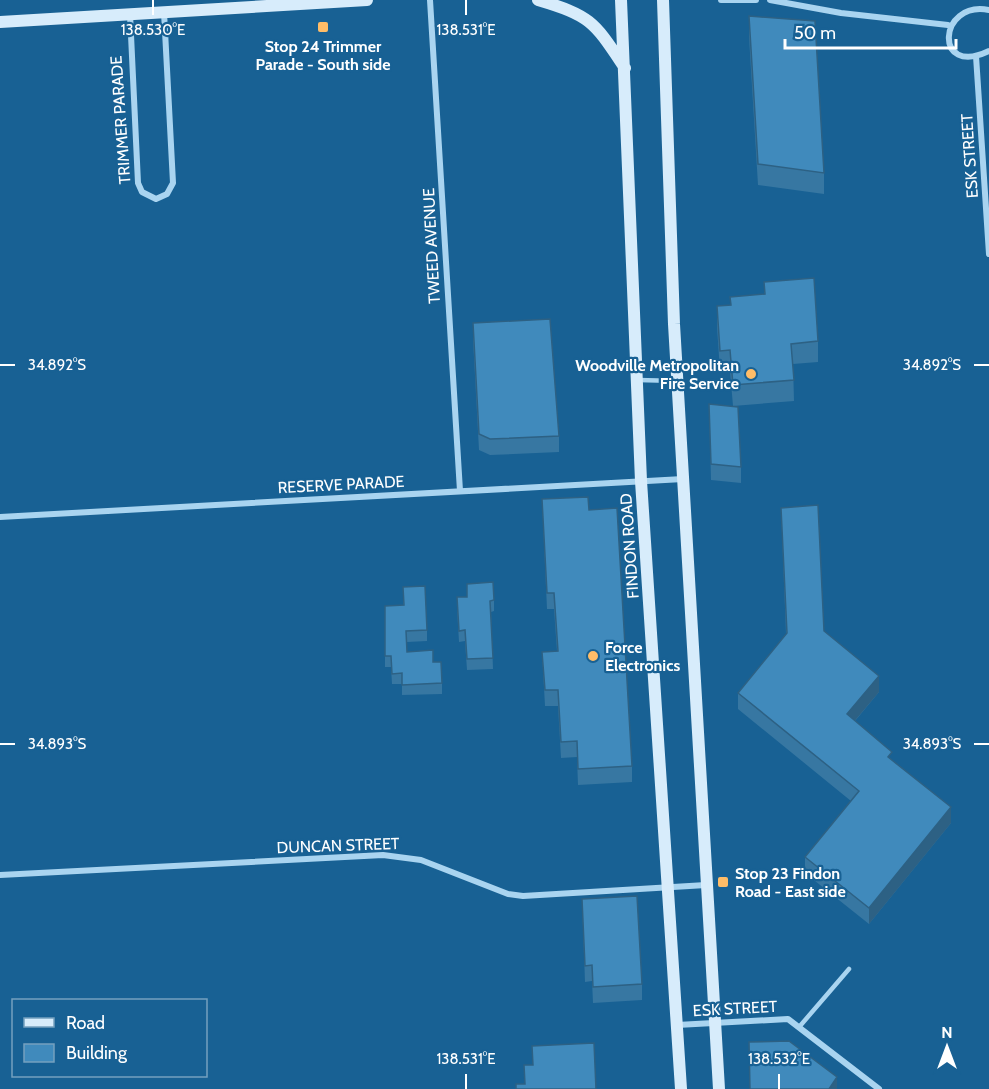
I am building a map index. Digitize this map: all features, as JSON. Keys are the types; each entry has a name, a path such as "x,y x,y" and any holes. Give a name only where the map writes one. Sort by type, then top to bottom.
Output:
{"main road":[{"path":"0,22 164,12 259,3 367,0"},
{"path":"538,0 584,16 599,30 625,69"},
{"name":"FINDON ROAD","path":"621,0 641,481 681,1089"},
{"path":"663,0 677,381 719,1089"}],"street":[{"name":"TWEED AVENUE","path":"430,0 460,491"},
{"path":"721,0 756,0"},
{"path":"770,0 841,13 948,26"},
{"path":"989,10 970,2 959,8 948,26 948,37 954,47 966,55 976,56 989,51"},
{"name":"TRIMMER PARADE","path":"130,14 138,183 142,192 156,199 167,194 173,183 164,12"},
{"name":"ESK STREET","path":"976,56 989,254"},
{"name":"RESERVE PARADE","path":"0,517 683,479"},
{"name":"DUNCAN STREET","path":"0,875 383,855 421,860 508,894 523,896 706,885"},
{"name":"ESK STREET","path":"677,1025 788,1019 879,1089"}],"lane":[{"path":"637,380 677,381"},
{"path":"800,1026 849,969"}],"building":[{"path":"749,16 815,21 824,173 758,164"},
{"path":"814,278 818,341 791,344 794,380 733,385 730,350 720,351 717,306 731,305 730,297 765,294 764,282"},
{"path":"550,319 559,436 490,439 479,434 473,323"},
{"path":"709,404 738,407 741,467 711,464"},
{"path":"588,497 589,510 617,508 632,766 578,769 577,741 561,742 558,690 545,690 542,652 558,651 554,593 547,593 542,499"},
{"path":"818,505 824,631 879,676 847,714 892,752 888,757 951,807 869,908 805,857 859,791 738,693 787,633 781,508"},
{"path":"493,582 494,600 490,601 493,658 467,659 465,630 459,631 457,597 467,597 467,584"},
{"path":"425,586 427,630 406,631 407,652 433,650 433,662 441,662 442,683 402,685 402,673 392,674 391,656 385,656 385,606 404,605 403,587"},
{"path":"637,896 642,984 593,987 592,965 585,966 582,899"},
{"path":"789,1041 837,1077 829,1089 750,1089 749,1042"},
{"path":"594,1043 596,1089 516,1089 516,1084 525,1084 524,1065 533,1065 532,1046"}],"place":[{"name":"Stop 24 Trimmer Parade - South side","path":"323,27"},
{"name":"Woodville Metropolitan Fire Service","path":"751,374"},
{"name":"Force Electronics","path":"593,656"},
{"name":"Stop 23 Findon Road - East side","path":"723,882"}]}
